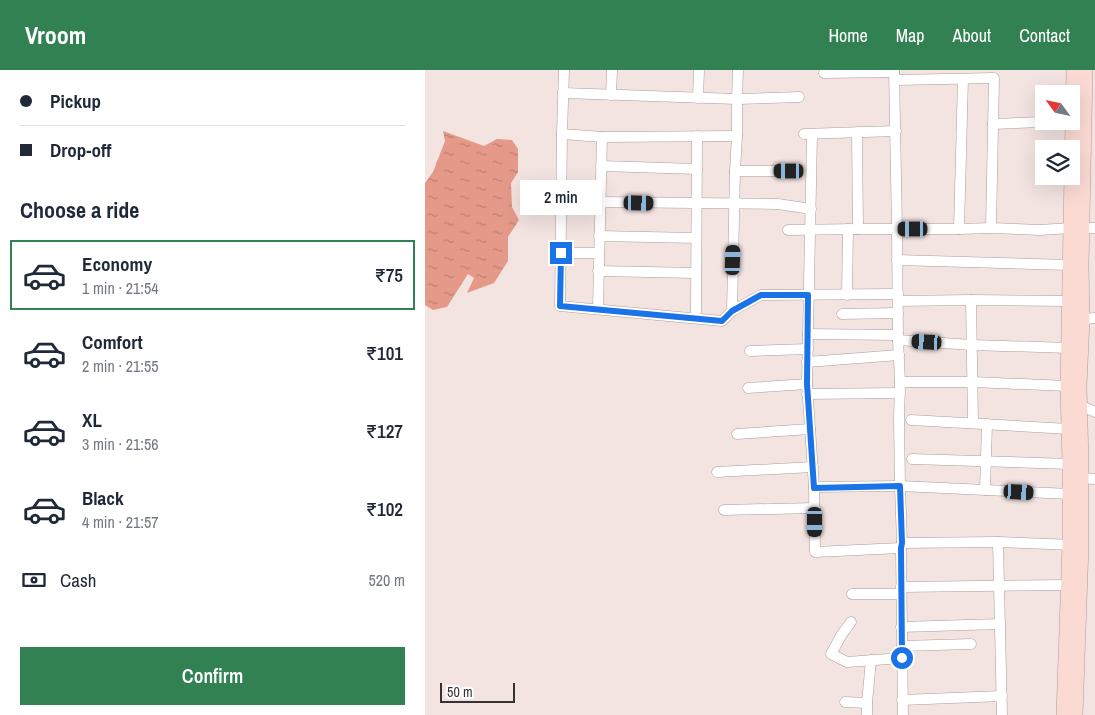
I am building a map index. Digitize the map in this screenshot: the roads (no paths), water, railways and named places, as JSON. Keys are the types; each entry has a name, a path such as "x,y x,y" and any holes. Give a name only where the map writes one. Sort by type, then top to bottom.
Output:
{"street":[{"path":"564,70 560,306 722,321 732,311 761,295 847,295 971,300 1070,301"},
{"path":"611,95 612,70"},
{"path":"698,98 699,70"},
{"path":"732,311 738,70"},
{"path":"1074,70 1075,85"},
{"path":"1080,105 1085,70"},
{"path":"824,73 894,74 963,79 994,78 991,228"},
{"path":"894,74 900,382 903,715"},
{"path":"959,229 963,79"},
{"path":"563,93 737,99 799,97"},
{"path":"993,124 1035,125"},
{"path":"1064,715 1068,585 1076,545 1070,494 1079,475 1069,429 1072,397 1079,386 1082,319 1083,228 1077,130"},
{"path":"896,131 808,134 811,209 807,389 815,508 815,552 998,542 1076,545"},
{"path":"847,295 853,229 857,132"},
{"path":"562,134 601,137 737,136"},
{"path":"695,318 697,136"},
{"path":"598,310 601,137"},
{"path":"601,166 697,169"},
{"path":"735,171 789,171"},
{"path":"561,204 601,202 778,204 811,209"},
{"path":"788,230 991,228 1040,230 1083,228"},
{"path":"1082,319 1070,301 1070,265 1083,228"},
{"path":"599,236 696,238"},
{"path":"561,253 599,253"},
{"path":"897,260 1070,265"},
{"path":"598,271 696,273"},
{"path":"971,300 973,423"},
{"path":"843,314 898,313"},
{"path":"1075,715 1076,545 1079,475 1069,348 1082,319"},
{"path":"808,334 898,337 972,345 1069,348"},
{"path":"750,351 808,349"},
{"path":"807,362 899,355"},
{"path":"900,382 973,382 1072,397 1095,412"},
{"path":"748,388 900,393"},
{"path":"911,420 1069,429"},
{"path":"985,490 987,424"},
{"path":"737,434 810,429"},
{"path":"912,460 986,462 1079,475"},
{"path":"717,472 813,468"},
{"path":"814,488 900,486 1070,494"},
{"path":"724,510 815,508"},
{"path":"998,542 1002,715"},
{"path":"851,594 999,585 1068,585"},
{"path":"851,622 831,654 847,662 902,658"},
{"path":"901,627 1000,624"},
{"path":"902,646 971,644"},
{"path":"867,715 871,660"},
{"path":"903,700 1002,696"},
{"path":"845,702 867,703"}],"water":[{"path":"443,131 484,146 497,139 512,140 518,149 518,172 511,183 512,207 519,220 508,237 508,261 494,283 467,293 474,278 468,274 447,307 433,310 425,305 425,183 433,172 445,141"}]}
